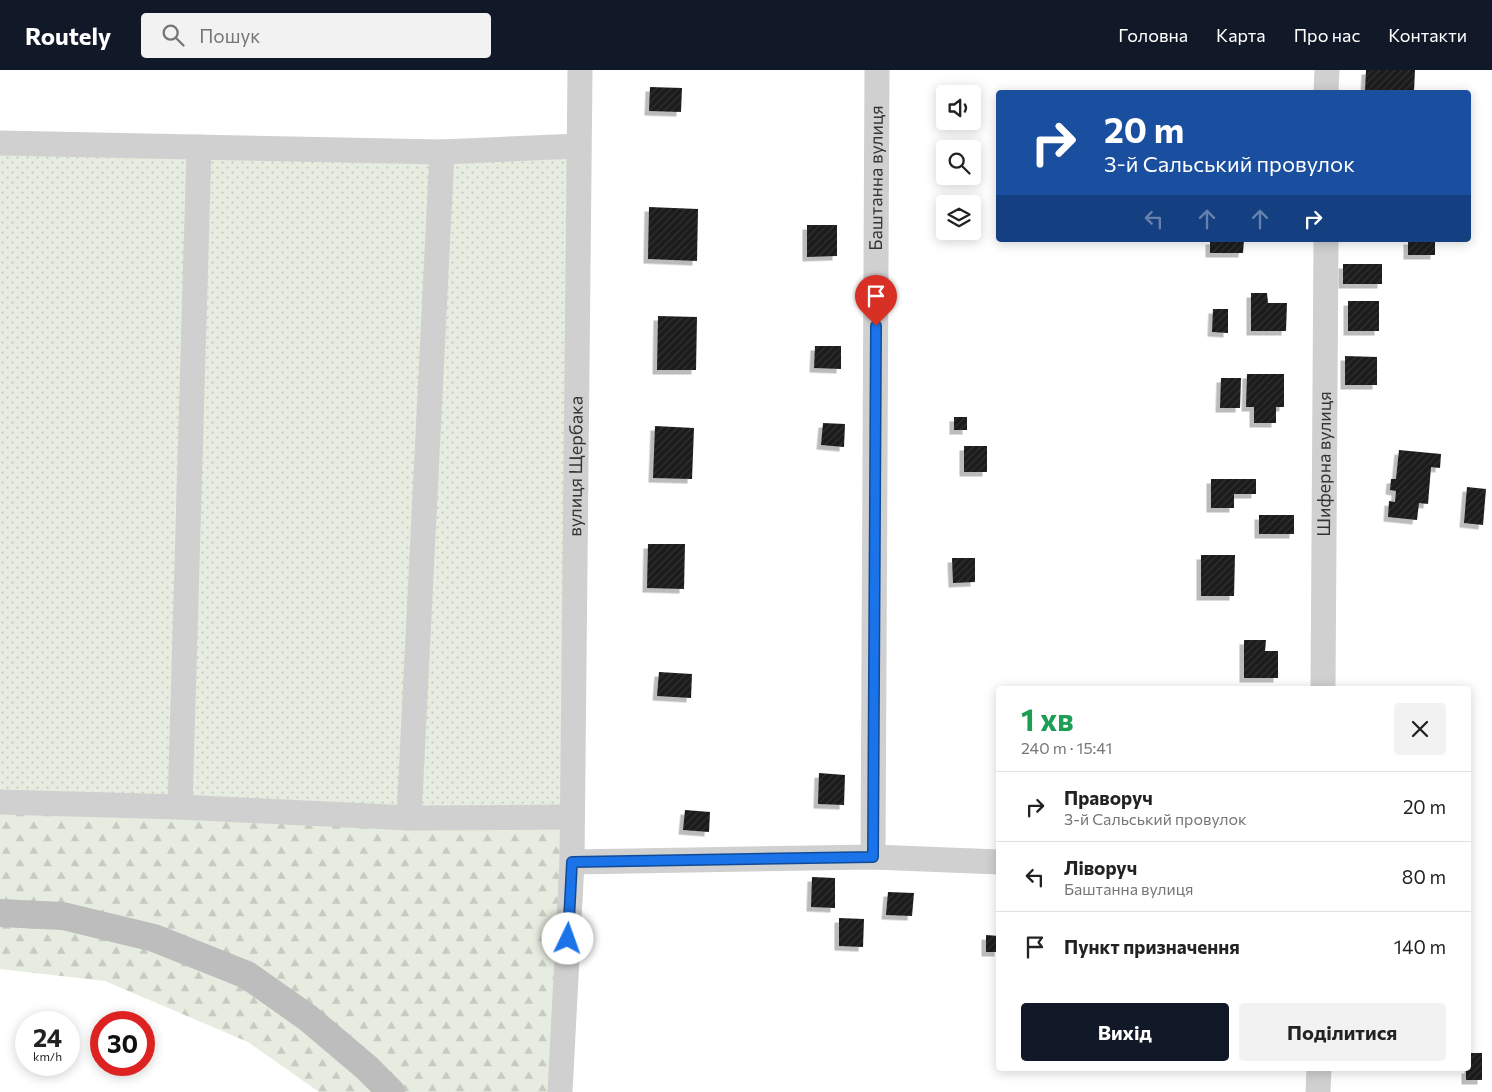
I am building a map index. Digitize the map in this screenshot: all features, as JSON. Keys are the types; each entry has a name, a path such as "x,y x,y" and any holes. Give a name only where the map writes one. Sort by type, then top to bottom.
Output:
{"street":[{"name":"вулиця Щербака","path":"560,1092 572,862 580,70"},
{"name":"Баштанна вулиця","path":"873,857 877,70"},
{"path":"1326,90 1327,70"},
{"path":"0,142 442,152 578,146"},
{"path":"180,807 199,147"},
{"path":"408,818 442,152"},
{"name":"Шиферна вулиця","path":"1323,686 1326,242"},
{"path":"0,802 180,807 408,818 572,817"},
{"path":"572,862 873,857 996,862"},
{"path":"0,912 63,916 154,938 247,975 308,1018 366,1067 391,1092"},
{"path":"1318,1092 1319,1071"}],"green space":[{"path":"0,143 578,146 571,817 0,802"},
{"path":"0,802 571,817 560,1092 319,1092 248,1042 105,981 0,969"}],"building":[{"path":"1366,70 1415,70 1414,90 1365,90"},
{"path":"650,87 682,88 681,112 649,111"},
{"path":"649,207 698,209 697,261 648,259"},
{"path":"807,225 837,225 837,256 807,257"},
{"path":"1210,242 1244,242 1243,253 1210,253"},
{"path":"1408,242 1435,242 1435,255 1408,255"},
{"path":"1343,264 1382,264 1382,284 1343,284"},
{"path":"1251,293 1267,293 1268,303 1287,303 1286,331 1251,331"},
{"path":"1348,301 1379,301 1379,331 1348,331"},
{"path":"1213,309 1228,309 1228,333 1212,332"},
{"path":"658,316 697,317 696,370 657,370"},
{"path":"815,346 841,346 841,369 814,368"},
{"path":"1345,356 1377,357 1377,385 1345,385"},
{"path":"1247,374 1284,374 1284,407 1276,407 1276,423 1254,423 1254,407 1246,407"},
{"path":"1221,378 1241,378 1240,408 1220,408"},
{"path":"954,417 967,417 967,430 954,430"},
{"path":"823,423 845,424 844,447 821,445"},
{"path":"655,426 694,428 692,479 653,478"},
{"path":"964,446 987,446 987,472 964,472"},
{"path":"1399,450 1441,454 1440,468 1431,467 1428,504 1419,503 1417,520 1388,517 1389,501 1395,502 1396,491 1390,490 1391,479 1396,479"},
{"path":"1211,479 1256,479 1256,494 1234,494 1234,508 1211,508"},
{"path":"1467,487 1486,489 1483,525 1464,523"},
{"path":"1259,515 1294,515 1294,534 1259,534"},
{"path":"648,544 685,544 684,589 647,588"},
{"path":"1201,555 1235,555 1234,596 1201,596"},
{"path":"952,558 975,558 975,582 953,583"},
{"path":"1244,640 1266,640 1265,651 1278,651 1278,678 1244,678"},
{"path":"659,672 692,674 691,698 657,696"},
{"path":"819,773 845,775 844,805 818,804"},
{"path":"685,810 710,812 709,832 683,830"},
{"path":"812,877 835,878 835,908 811,907"},
{"path":"888,892 914,893 912,916 886,915"},
{"path":"839,918 864,919 863,947 839,946"},
{"path":"986,935 996,936 996,952 986,952"},
{"path":"1471,1053 1482,1053 1482,1080 1466,1080 1466,1071 1471,1071"}],"route":[{"path":"568,939 572,862 873,857 876,326"}]}
